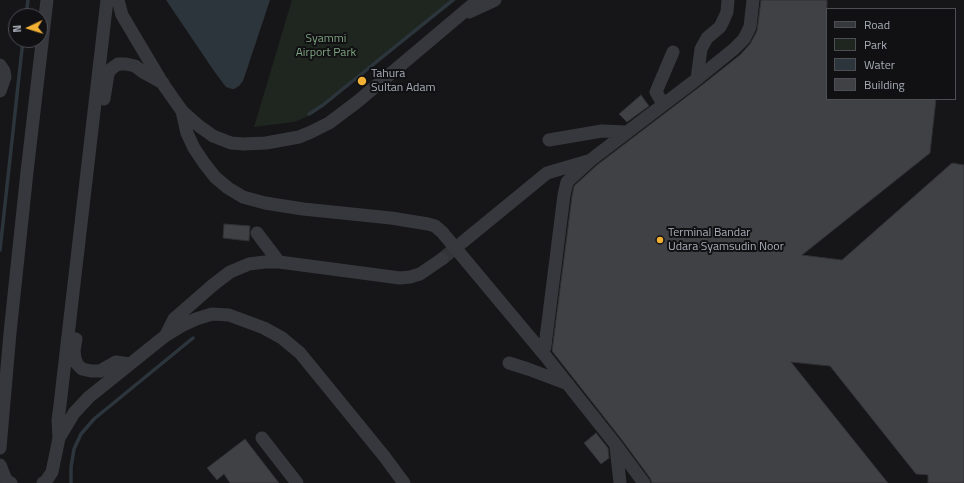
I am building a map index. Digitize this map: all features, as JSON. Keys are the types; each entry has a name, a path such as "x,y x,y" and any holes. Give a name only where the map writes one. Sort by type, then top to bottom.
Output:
{"street":[{"path":"0,448 27,172 47,0"},
{"path":"42,483 46,481 52,472 59,438 58,420 107,0"},
{"path":"118,0 122,15 182,111 213,136 231,143 244,144 266,143 299,137 329,123 358,102 478,0"},
{"path":"458,17 495,0"},
{"path":"697,79 701,49 707,38 720,27 727,12 728,0"},
{"path":"543,353 567,182 627,132 734,49 744,39 750,27 753,0"},
{"path":"663,104 656,92 673,52"},
{"path":"130,364 116,362 100,371 82,369 77,364 74,351 100,131 106,84 108,74 111,69 118,64 135,66 164,84"},
{"path":"0,66 4,71 0,91"},
{"path":"182,111 187,133 204,164 215,177 228,188 243,197 265,203 303,209 391,218 435,226 442,232 543,353 616,445 644,483"},
{"path":"549,140 602,131 627,132"},
{"path":"464,241 547,173 592,160"},
{"path":"258,233 263,242 279,262"},
{"path":"165,336 174,320 213,285 230,272 249,264 279,262 400,278 420,274 442,259"},
{"path":"59,438 74,413 89,397 165,336 189,322 212,314 229,315 264,328 282,338 300,353 384,456 404,483"},
{"path":"509,363 568,384"},
{"path":"262,438 297,483"},
{"path":"616,445 620,483"},
{"path":"384,456 411,483"},
{"path":"0,464 6,480 11,483"}],"green space":[{"name":"Syammi Airport Park","path":"292,0 456,0 313,114 294,122 254,127"}],"water":[{"path":"166,0 270,0 243,81 239,86 234,89 226,87"}],"building":[{"name":"Terminal Bandar Udara Syamsudin Noor","path":"761,0 827,0 826,100 936,100 930,153 802,255 842,260 952,163 964,165 964,483 928,483 928,475 916,474 830,366 791,362 888,483 652,483 650,478 622,440 552,351 574,186 597,165 740,55 750,44 757,31"},
{"path":"641,95 649,106 627,122 619,114"},
{"path":"224,224 250,226 249,241 223,238"},
{"path":"596,433 608,448 609,458 601,464 584,443"},
{"path":"245,439 279,483 230,483 224,474 217,480 207,468"}],"waterway":[{"path":"27,8 28,0"},
{"path":"309,114 323,105 453,0"},
{"path":"0,250 22,48"},
{"path":"71,483 71,467 74,449 81,434 94,419 193,338"}],"tunnel":[{"path":"442,259 464,241"}],"place":[{"name":"Tahura Sultan Adam","path":"362,81"},
{"name":"Terminal Bandar Udara Syamsudin Noor","path":"660,240"}]}
